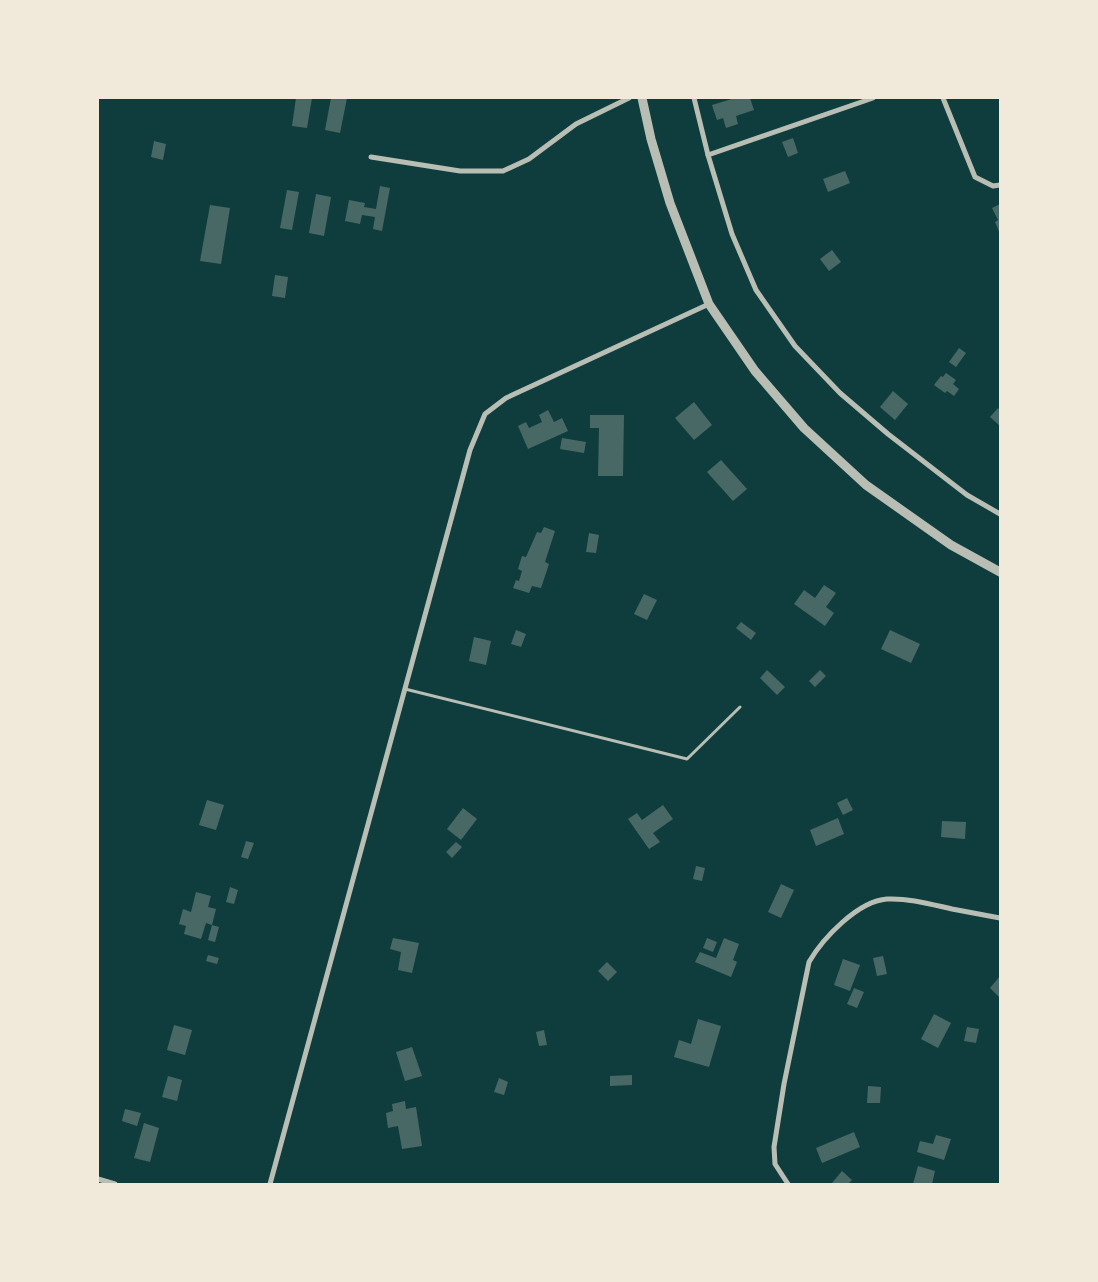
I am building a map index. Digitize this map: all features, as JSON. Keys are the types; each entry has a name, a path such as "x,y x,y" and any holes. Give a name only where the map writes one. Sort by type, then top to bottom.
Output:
{"street":[{"path":"372,157 460,171 503,171 530,159 576,124 629,98"},
{"path":"642,98 651,139 670,203 709,304 756,371 804,428 866,485 951,545 1000,572"},
{"path":"694,98 708,155 732,234 756,290 795,346 840,393 888,434 966,495 1000,514"},
{"path":"708,155 873,98"},
{"path":"942,98 975,177 993,186 1000,185"},
{"path":"270,1184 470,450 486,414 506,398 709,304"},
{"path":"788,1184 775,1164 774,1147 784,1084 809,962 818,948 839,926 862,908 886,899 913,900 1000,918"},
{"path":"98,1178 115,1184"}],"lane":[{"path":"405,688 687,759 740,707"}],"building":[{"path":"296,98 312,98 307,128 292,126"},
{"path":"331,98 347,98 340,133 325,130"},
{"path":"735,98 750,98 754,110 736,116 738,124 726,128 723,118 717,120 712,105"},
{"path":"793,138 798,153 788,157 782,142"},
{"path":"154,141 166,144 163,160 151,157"},
{"path":"845,171 850,183 828,192 823,179"},
{"path":"380,186 390,188 382,231 373,229 375,217 362,215 360,224 345,221 349,200 365,203 364,207 376,209"},
{"path":"287,190 299,192 292,230 280,228"},
{"path":"316,194 331,197 324,236 309,233"},
{"path":"1000,204 1000,234 995,222 998,220 992,208"},
{"path":"210,205 230,208 221,264 200,261"},
{"path":"832,250 841,262 829,271 820,259"},
{"path":"275,275 288,277 285,298 272,296"},
{"path":"959,348 966,353 956,367 949,362"},
{"path":"946,373 956,380 953,384 959,389 954,396 947,391 945,393 934,385"},
{"path":"893,391 908,404 895,420 880,407"},
{"path":"694,402 712,425 694,440 675,418"},
{"path":"998,408 1000,410 1000,426 990,417"},
{"path":"548,410 554,422 562,418 568,431 528,449 518,426 526,422 529,428 542,422 539,415"},
{"path":"590,415 624,415 623,476 598,476 599,428 590,428"},
{"path":"562,438 586,442 584,453 560,449"},
{"path":"721,460 747,489 733,501 707,472"},
{"path":"544,527 555,531 545,562 549,564 541,588 532,586 529,593 513,588 516,580 519,581 522,571 518,569 522,556 526,557 537,532 541,533"},
{"path":"589,533 599,535 596,553 586,552"},
{"path":"824,585 836,593 826,607 834,613 825,626 794,604 804,590 815,598"},
{"path":"644,594 657,600 647,620 634,614"},
{"path":"741,622 756,633 751,640 736,628"},
{"path":"516,630 526,634 521,647 511,644"},
{"path":"890,630 920,644 911,663 881,649"},
{"path":"474,637 491,641 486,665 469,661"},
{"path":"767,670 785,687 777,695 760,678"},
{"path":"820,670 826,676 815,687 809,681"},
{"path":"847,798 853,810 843,815 837,803"},
{"path":"207,800 224,805 216,830 199,825"},
{"path":"663,805 673,819 653,833 660,842 649,849 628,819 637,813 642,820"},
{"path":"463,808 477,819 461,840 447,829"},
{"path":"838,818 844,834 816,846 810,830"},
{"path":"942,821 966,822 965,839 941,837"},
{"path":"246,841 254,843 248,859 241,857"},
{"path":"456,842 462,847 452,858 446,852"},
{"path":"696,866 705,868 702,881 693,879"},
{"path":"781,884 794,890 781,918 768,912"},
{"path":"230,887 238,890 234,904 226,902"},
{"path":"196,892 211,896 208,907 216,909 212,925 206,923 201,939 184,934 186,926 179,924 183,909 191,912"},
{"path":"212,925 219,927 215,942 208,940"},
{"path":"393,938 419,943 412,973 398,970 401,952 390,949"},
{"path":"707,938 717,942 713,952 703,948"},
{"path":"724,938 739,944 733,960 737,962 731,977 695,962 700,952 716,958"},
{"path":"208,955 219,958 217,964 206,961"},
{"path":"883,956 887,974 877,976 873,958"},
{"path":"843,959 860,965 850,991 834,985"},
{"path":"607,962 617,972 608,981 598,971"},
{"path":"1000,976 1000,998 990,988"},
{"path":"854,988 864,992 857,1008 847,1004"},
{"path":"934,1014 951,1023 938,1048 921,1039"},
{"path":"698,1019 721,1026 709,1067 674,1057 679,1040 691,1044"},
{"path":"174,1025 192,1030 185,1055 167,1050"},
{"path":"967,1027 979,1029 976,1043 964,1041"},
{"path":"544,1030 547,1045 539,1046 536,1032"},
{"path":"412,1047 422,1076 405,1081 396,1052"},
{"path":"632,1075 632,1085 610,1086 610,1076"},
{"path":"168,1076 182,1080 177,1101 162,1097"},
{"path":"499,1078 508,1082 504,1095 494,1092"},
{"path":"868,1086 881,1087 880,1103 867,1103"},
{"path":"405,1101 406,1109 416,1107 422,1146 402,1149 398,1126 388,1128 386,1113 393,1111 392,1104"},
{"path":"125,1109 141,1113 137,1126 122,1121"},
{"path":"144,1123 159,1128 150,1162 134,1158"},
{"path":"854,1132 860,1147 822,1163 816,1148"},
{"path":"936,1135 951,1139 944,1160 917,1152 920,1141 933,1144"},
{"path":"918,1166 935,1171 932,1184 913,1184"},
{"path":"842,1171 852,1180 848,1184 832,1183"}]}
